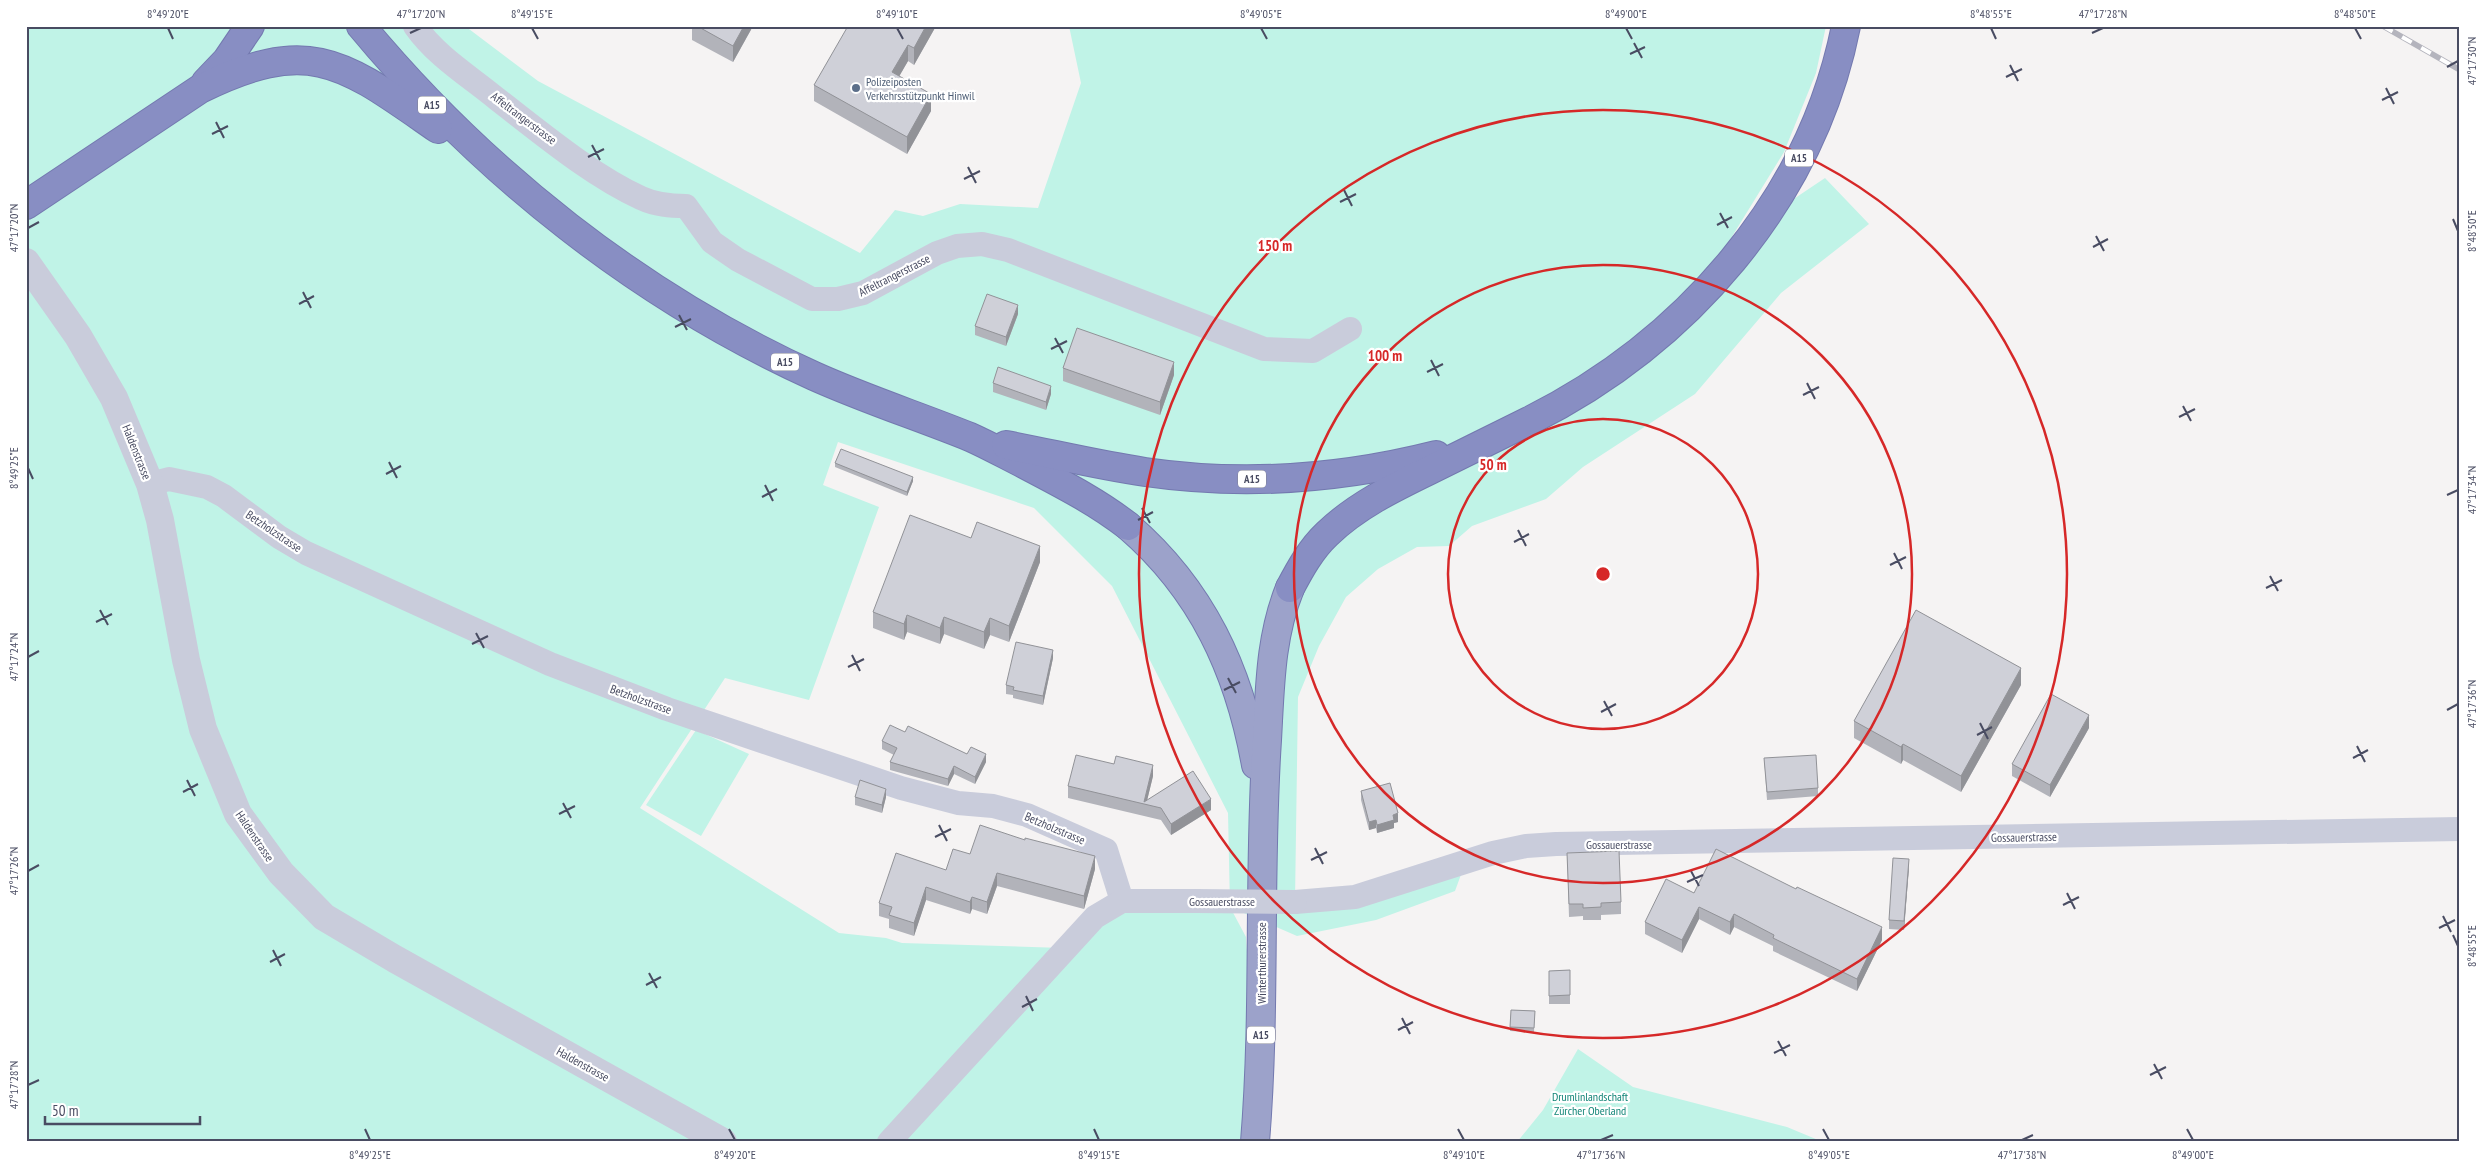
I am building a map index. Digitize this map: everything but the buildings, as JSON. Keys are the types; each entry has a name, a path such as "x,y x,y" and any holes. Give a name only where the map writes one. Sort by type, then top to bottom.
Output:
{"highway":[{"path":"200,89 227,60 250,26"},
{"name":"A15","path":"361,26 444,118 508,178 564,223 648,283 740,339 843,389 970,438 1074,490 1128,526 1147,542 1177,577 1208,623 1227,661 1248,725 1262,814"},
{"name":"A15","path":"1262,814 1272,658 1277,625 1290,588 1302,565 1320,541 1354,512 1408,481 1530,421 1579,394 1641,352 1701,297 1736,257 1777,199 1805,146 1830,84 1846,26"},
{"path":"26,205 200,89 224,77 268,63 305,60 349,70 374,85 508,178"},
{"name":"A15","path":"970,438 1146,472 1260,479 1305,478 1383,468 1451,451 1530,421"},
{"name":"Winterthurerstrasse","path":"1256,1142 1260,1045 1262,814"}],"street":[{"name":"Affeltrangerstrasse","path":"415,26 440,54 539,131 597,172 642,199 665,206 686,206 712,242 738,260 812,299 838,298 863,293 937,253 957,246 982,244 1008,250 1264,349 1313,351 1350,329"},
{"name":"Haldenstrasse","path":"26,262 78,336 114,398 150,484 170,564 186,660 203,729 238,814 280,873 324,917 395,959 723,1142"},
{"name":"Betzholzstrasse","path":"150,484 169,479 207,487 224,496 279,537 306,552 550,664 649,702 901,788 958,803 993,806 1043,820 1106,850 1122,901"},
{"name":"Gossauerstrasse","path":"1122,901 1295,902 1355,897 1493,853 1526,846 1556,844 2460,829"},
{"path":"889,1142 1065,948 1095,917 1122,901"}],"green space":[{"path":"26,26 465,26 538,81 860,253 895,210 923,216 960,204 1038,208 1081,83 1069,26 1826,26 1816,73 1784,152 1728,243 1825,178 1869,224 1781,293 1695,394 1583,467 1546,499 1472,526 1449,546 1417,547 1378,569 1346,597 1319,646 1298,697 1295,901 1466,861 1455,891 1376,920 1297,936 1230,907 1246,937 1258,1107 1255,1142 26,1142","holes":["838,442 1034,508 1112,586 1228,813 1230,907 1122,901 1064,948 902,943 886,938 839,933 640,808 725,678 809,700 879,507 823,485"]},
{"path":"696,730 749,754 701,836 646,805"},
{"name":"Drumlinlandschaft Zürcher Oberland","path":"1578,1049 1633,1087 1787,1127 1823,1142 1517,1142 1543,1110"}],"railway":[{"path":"2383,26 2460,70"}],"place":[{"name":"Polizeiposten Verkehrsstützpunkt Hinwil","path":"856,88"}]}
